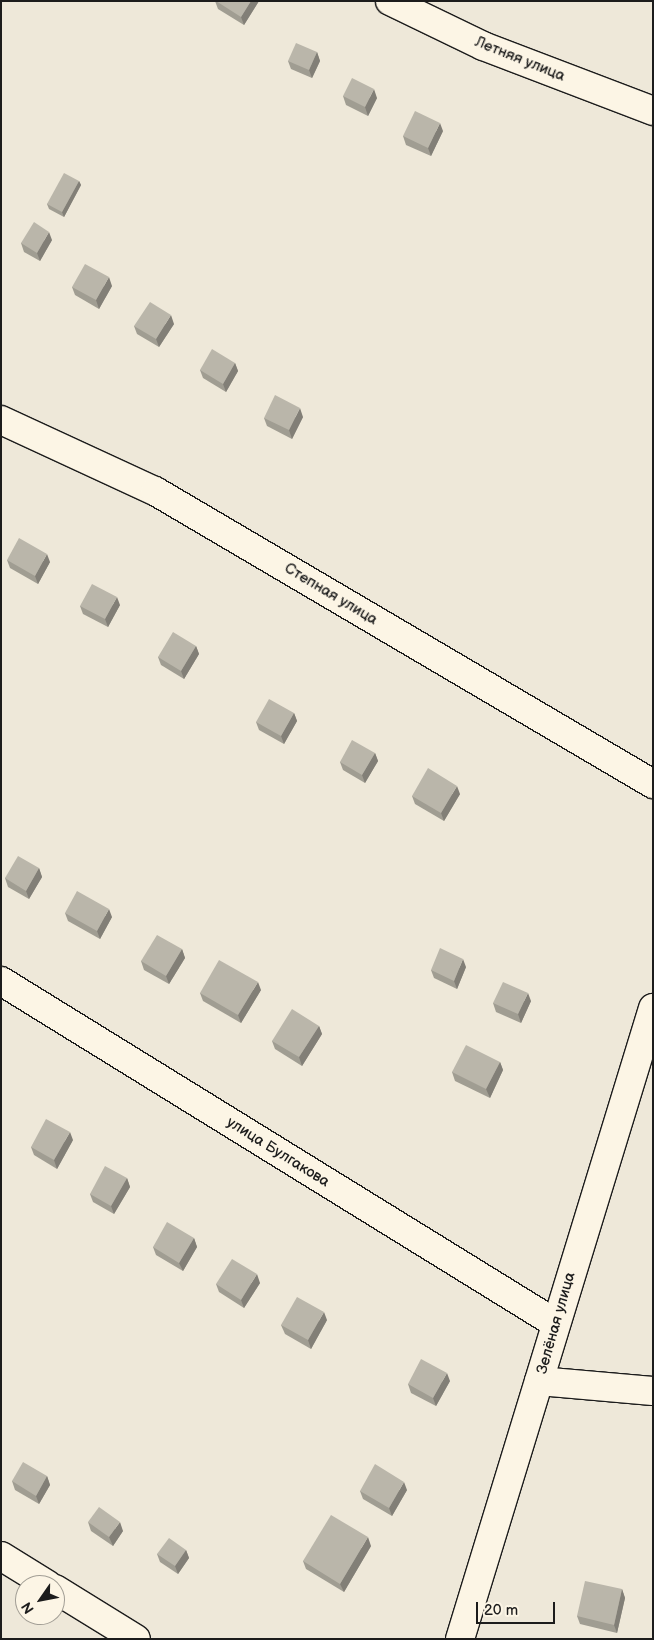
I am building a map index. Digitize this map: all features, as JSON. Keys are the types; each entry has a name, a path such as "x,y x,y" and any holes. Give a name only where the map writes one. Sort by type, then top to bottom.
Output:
{"street":[{"name":"Летняя улица","path":"390,1 483,46 653,111"},
{"name":"Степная улица","path":"1,420 155,491 653,784"},
{"name":"улица Булгакова","path":"1,981 555,1323"},
{"name":"Зелёная улица","path":"460,1639 555,1323 653,1008"},
{"path":"539,1381 653,1391"},
{"path":"1,1556 32,1575"},
{"path":"65,1595 136,1639"}],"building":[{"path":"216,1 251,1 241,17"},
{"path":"296,43 317,52 309,70 288,61"},
{"path":"352,78 374,89 365,107 343,96"},
{"path":"415,111 440,123 428,148 403,136"},
{"path":"64,173 79,181 62,212 47,204"},
{"path":"34,222 49,232 37,253 21,243"},
{"path":"85,264 109,277 96,300 72,287"},
{"path":"150,302 171,315 156,339 134,326"},
{"path":"212,349 235,363 223,384 200,370"},
{"path":"275,395 300,408 289,430 264,418"},
{"path":"19,538 47,554 35,576 7,560"},
{"path":"92,584 117,597 105,619 80,606"},
{"path":"173,632 196,646 181,671 158,657"},
{"path":"269,699 294,713 281,736 256,722"},
{"path":"352,740 375,753 362,775 340,762"},
{"path":"428,768 457,786 441,813 412,796"},
{"path":"18,856 39,868 26,891 5,878"},
{"path":"77,891 109,909 97,931 65,913"},
{"path":"157,935 182,949 166,976 141,961"},
{"path":"440,948 463,959 454,981 431,970"},
{"path":"219,960 258,982 238,1015 200,993"},
{"path":"503,982 528,993 518,1014 493,1003"},
{"path":"292,1009 319,1026 299,1057 272,1041"},
{"path":"466,1045 500,1062 486,1089 452,1072"},
{"path":"46,1119 70,1132 54,1160 31,1147"},
{"path":"105,1166 127,1178 111,1206 90,1194"},
{"path":"167,1222 194,1238 179,1263 153,1247"},
{"path":"232,1259 257,1274 241,1300 216,1284"},
{"path":"297,1297 324,1312 308,1340 281,1325"},
{"path":"421,1359 447,1373 433,1398 408,1384"},
{"path":"23,1462 47,1476 36,1496 12,1481"},
{"path":"375,1464 404,1482 389,1508 360,1491"},
{"path":"99,1507 120,1522 109,1537 88,1522"},
{"path":"331,1515 368,1537 340,1584 303,1561"},
{"path":"169,1538 186,1550 175,1566 157,1554"},
{"path":"585,1581 622,1589 614,1625 577,1616"}]}
